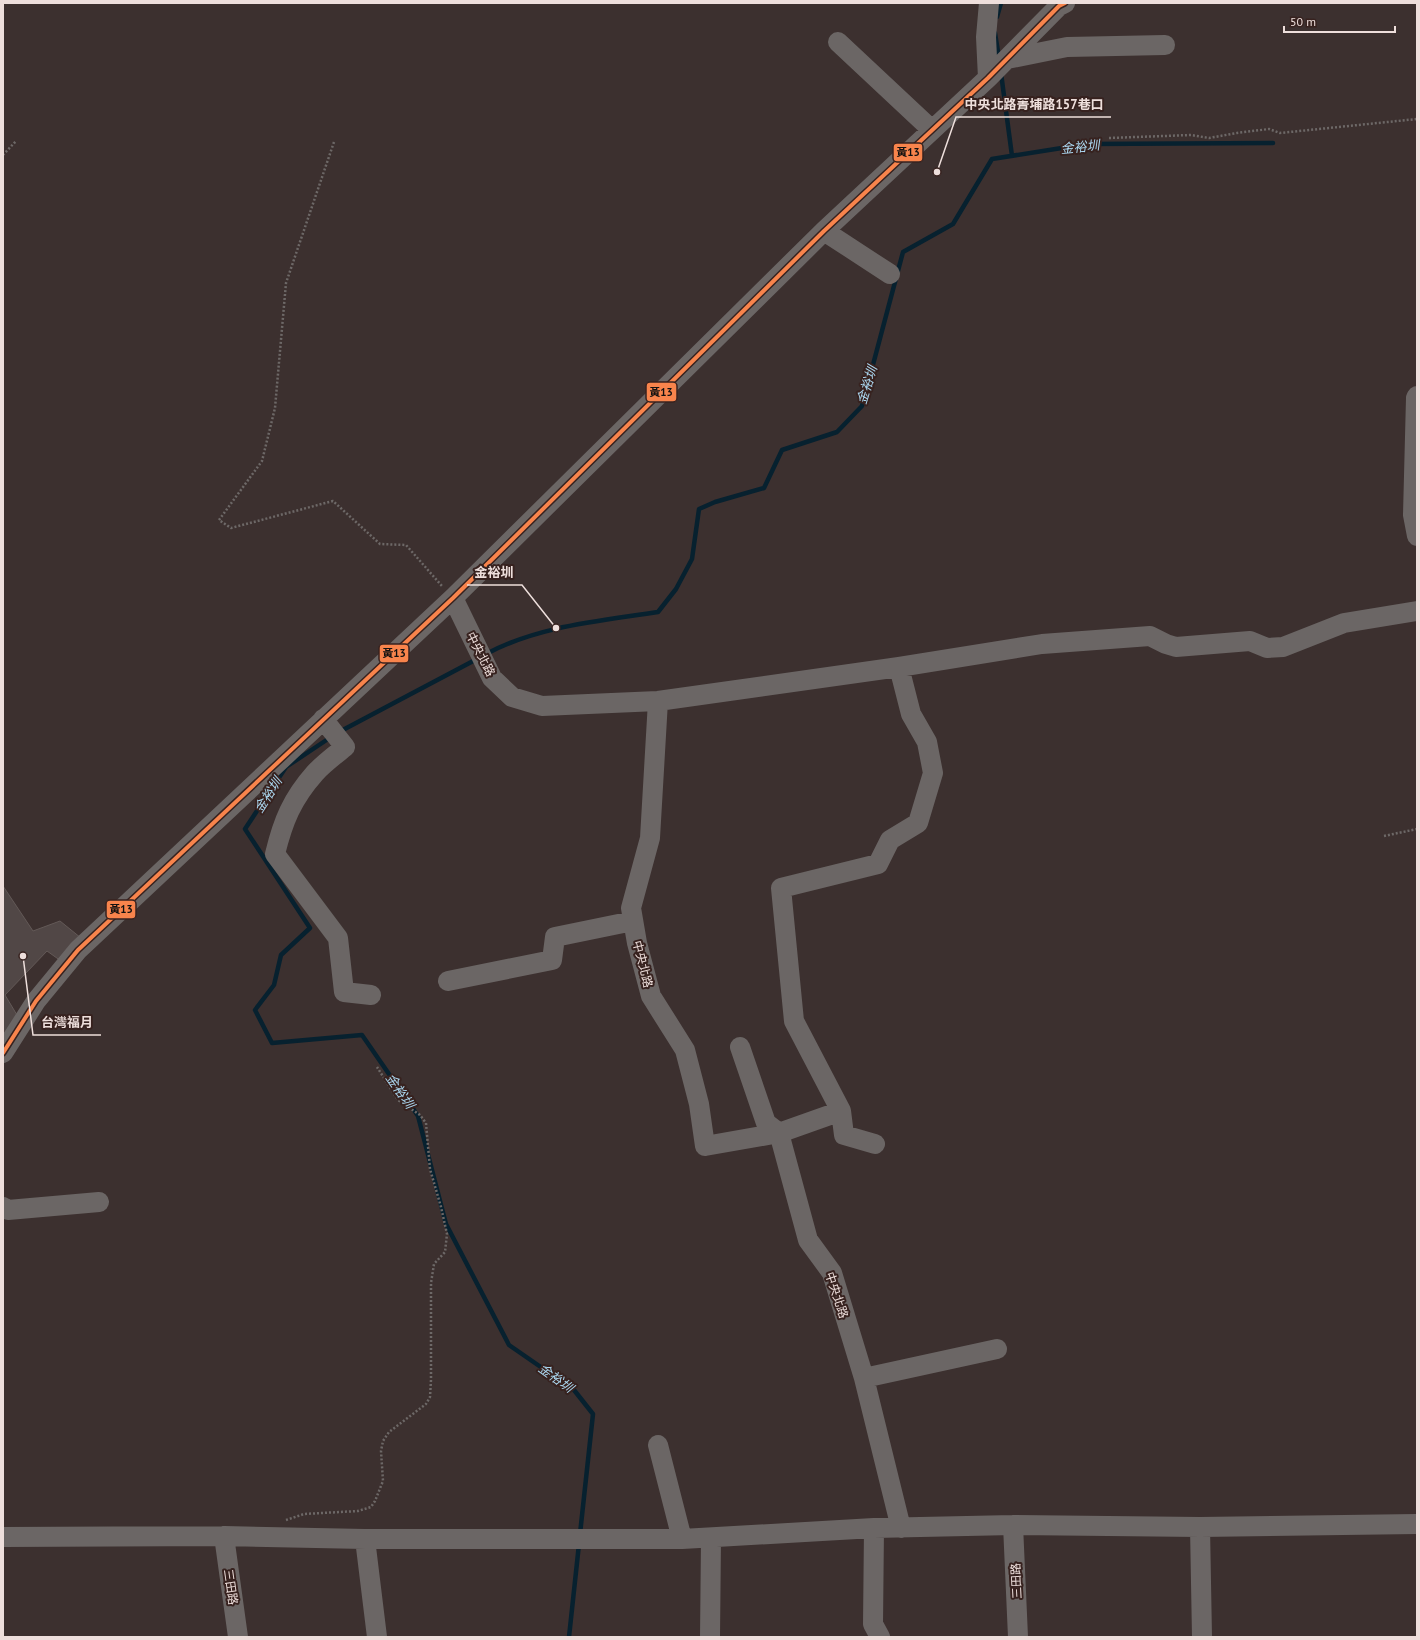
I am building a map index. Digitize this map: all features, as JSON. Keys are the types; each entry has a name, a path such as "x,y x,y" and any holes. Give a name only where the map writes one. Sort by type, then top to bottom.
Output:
{"street":[{"path":"988,78 986,37 989,3"},
{"path":"3,1053 36,1001 78,950 135,898 322,719 453,598 824,231 988,78 1059,6 1065,3"},
{"path":"838,42 932,130"},
{"path":"1007,59 1067,47 1165,45"},
{"path":"824,231 890,274"},
{"path":"1417,396 1414,515 1417,536"},
{"name":"中央北路","path":"453,598 492,678 512,697 542,706 658,701 650,838 631,908 637,943 651,996 685,1050 699,1104 704,1146 779,1134 808,1240 832,1273 864,1378 901,1528"},
{"path":"658,701 899,667 1042,644 1150,636 1176,647 1250,641 1267,648 1283,647 1344,623 1417,611"},
{"path":"875,1144 844,1135 841,1111 794,1021 781,888 878,864 890,840 918,824 933,773 927,742 911,714 899,667"},
{"path":"322,719 345,747 315,772 295,798 282,826 275,854 338,938 344,992 371,995"},
{"path":"448,981 552,960 555,937 633,921"},
{"path":"740,1047 766,1123 779,1134 841,1111"},
{"path":"3,1207 8,1210 99,1202"},
{"path":"864,1378 997,1349"},
{"path":"658,1445 682,1539"},
{"path":"3,1537 224,1536 365,1539 682,1539 874,1528 1013,1525 1200,1528 1417,1524"},
{"name":"三田路","path":"1013,1525 1018,1637"},
{"path":"874,1528 872,1624 880,1637"},
{"path":"1200,1528 1202,1637"},
{"name":"三田路","path":"224,1536 238,1637"},
{"path":"710,1637 711,1538"},
{"path":"365,1539 377,1637"}],"path":[{"path":"1109,138 1191,136 1209,138 1270,129 1280,133 1417,119"},
{"path":"3,155 16,141"},
{"path":"334,142 286,283 275,408 262,461 219,520 231,528 333,501 380,544 406,545 453,598"},
{"path":"1384,836 1417,828"},
{"path":"284,1521 304,1514 358,1511 371,1507 383,1481 381,1451 383,1441 389,1432 426,1404 430,1396 431,1283 434,1264 445,1252 447,1234 430,1169 426,1123 420,1115 398,1100 377,1067"}],"building":[{"path":"3,886 33,931 60,921 81,938 61,961 47,951 5,995 17,1015 3,1035"}],"waterway":[{"path":"997,17 1001,3"},
{"path":"995,33 999,58"},
{"path":"1001,73 1012,156"},
{"name":"金裕圳","path":"486,654 527,637 548,631 592,622 658,612 676,589 692,559 699,509 715,502 764,488 782,450 837,432 862,406 903,252 953,224 992,159 1087,144 1273,143"},
{"name":"金裕圳","path":"339,732 477,659"},
{"name":"金裕圳","path":"331,737 286,767 245,829 310,928 281,955 274,985 255,1010 272,1043 362,1035 418,1116 446,1224 509,1345 574,1390 593,1414 580,1534"},
{"name":"金裕圳","path":"569,1637 579,1544"}],"transit line":[{"name":"黃13","path":"3,1053 36,1001 78,950 453,598 824,231 988,78 1059,6 1065,3"}],"place":[{"name":"中央北路菁埔路157巷口","path":"937,172"},
{"name":"金裕圳","path":"556,628"},
{"name":"台灣福月","path":"23,956"}]}
